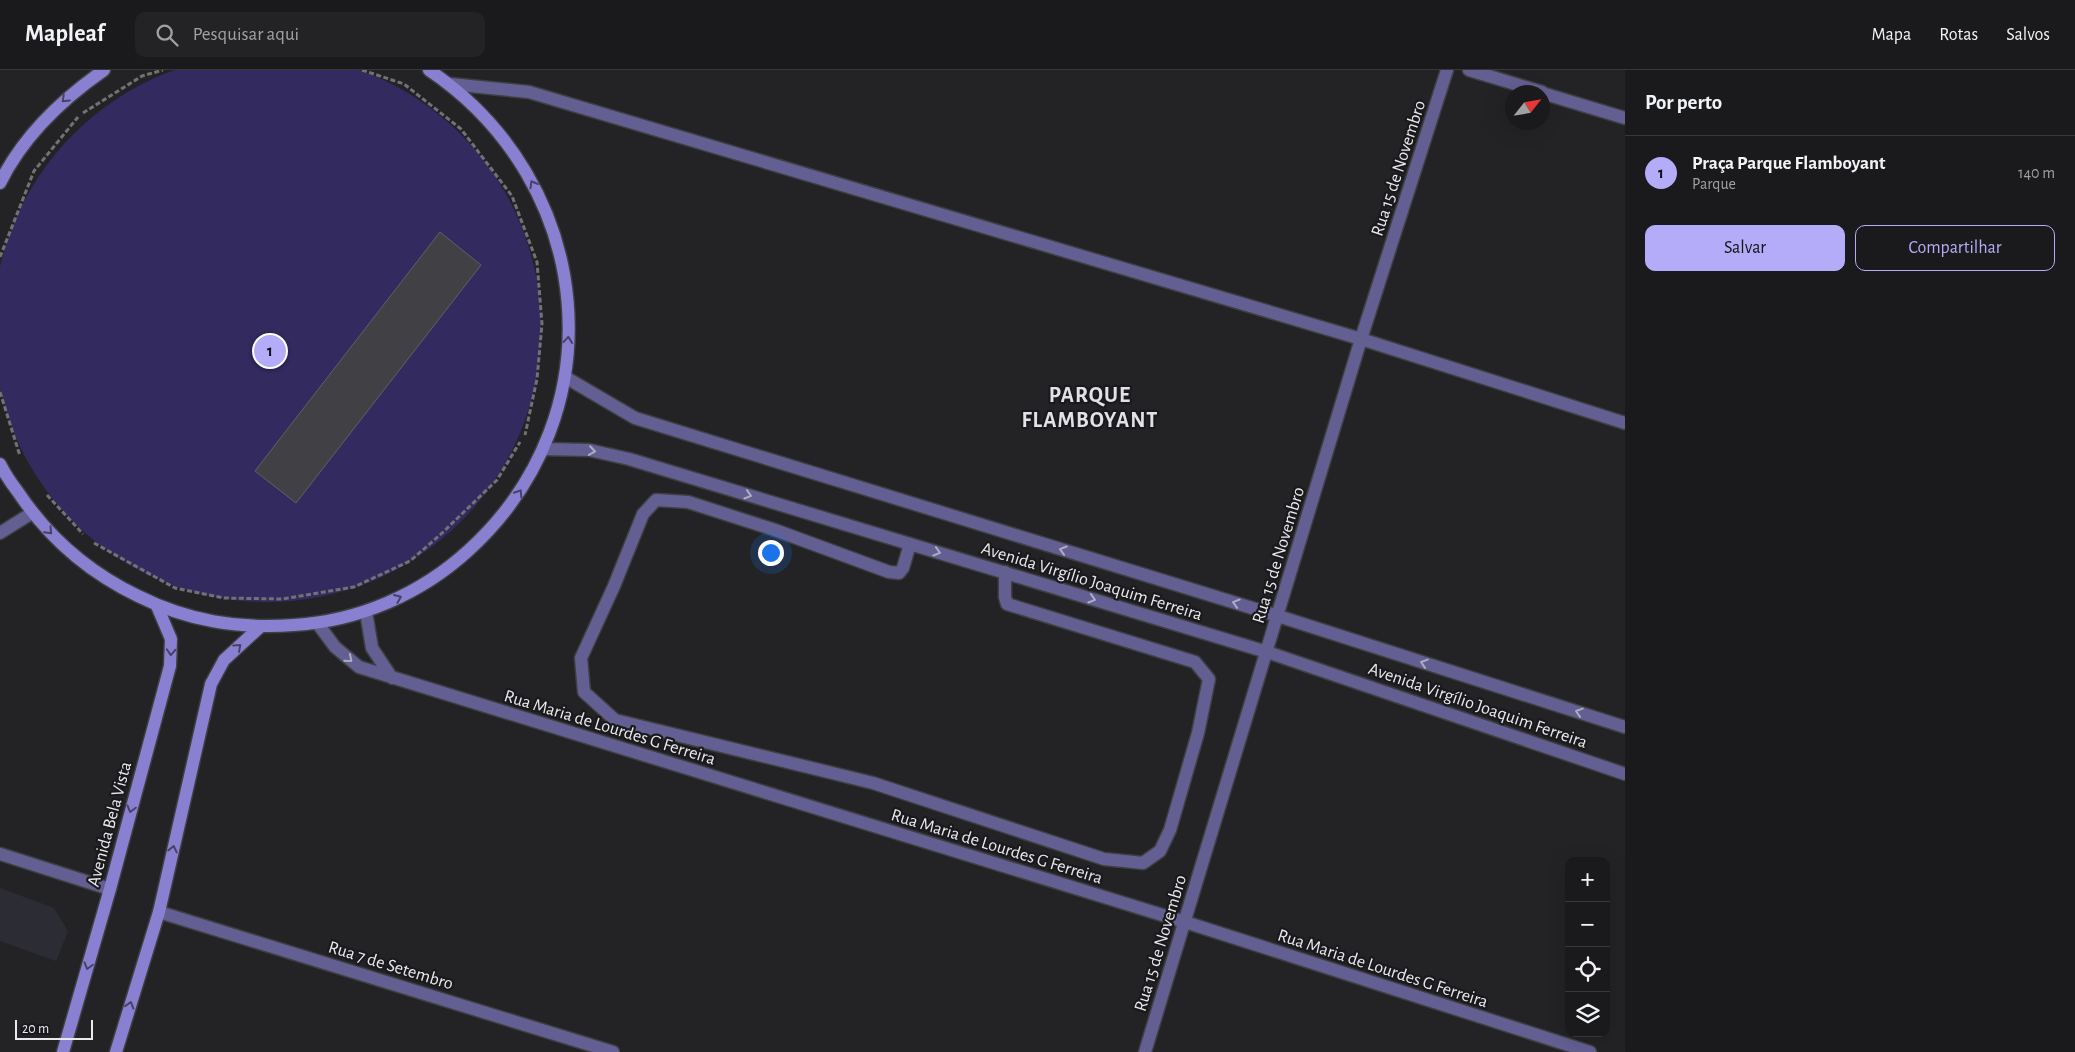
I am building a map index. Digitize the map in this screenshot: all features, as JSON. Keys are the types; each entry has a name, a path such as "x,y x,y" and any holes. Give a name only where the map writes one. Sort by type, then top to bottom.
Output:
{"main road":[{"path":"0,184 7,170 37,127 74,91 104,70"},
{"path":"0,464 32,513 68,551 82,562 110,583 157,606 207,621 260,628 318,624 366,612 411,592 428,581 452,565 489,532 519,493 543,449 556,414 565,377 569,332 567,288 558,244 542,202 518,158 487,118 450,84 429,70"},
{"name":"Avenida Bela Vista","path":"63,1052 110,889 170,666 171,639 157,606"},
{"path":"116,1052 159,912 211,684 224,660 260,628"}],"street":[{"name":"Rua 15 de Novembro","path":"1145,1052 1361,339 1447,70"},
{"path":"1469,70 1517,85"},
{"path":"450,84 529,92 1361,339 1625,423"},
{"path":"1550,95 1625,118"},
{"name":"Avenida Virgílio Joaquim Ferreira","path":"565,377 635,418 1278,616 1625,727"},
{"name":"Avenida Virgílio Joaquim Ferreira","path":"543,449 589,450 630,459 1267,652 1625,774"},
{"path":"910,544 902,568 899,572 889,572 775,530 688,502 656,500 643,514 614,586 581,658 584,692 616,720 873,783 1104,859 1143,863 1160,851 1170,830 1198,733 1209,679 1195,662 1007,604 1005,597 1005,572"},
{"path":"0,533 32,513"},
{"path":"366,612 372,648 392,678"},
{"name":"Rua Maria de Lourdes G Ferreira","path":"318,624 335,647 359,667 1185,922 1590,1052"},
{"path":"0,854 110,889"},
{"name":"Rua 7 de Setembro","path":"159,912 613,1052"}],"path":[{"path":"0,256 34,171 80,115 142,76 163,70"},
{"path":"44,492 90,541 175,588 224,598 282,599 354,587 410,561 498,480 525,435 537,378 542,324 536,262 512,196 462,129 404,84 362,70"},
{"path":"0,392 22,463"}],"shaded area":[{"path":"234,57 300,57 346,66 372,75 396,87 419,100 441,116 479,154 495,176 508,199 520,223 529,249 539,301 541,328 539,355 529,407 520,433 508,457 495,480 479,502 441,540 419,556 396,569 372,581 346,590 294,600 267,602 240,600 188,590 162,581 138,569 115,556 93,540 55,502 39,480 14,433 -1,381 -1,275 14,223 39,176 55,154 93,116 115,100 162,75 188,66"},
{"path":"0,888 54,908 68,931 56,961 0,941"}],"building":[{"path":"440,232 481,265 296,503 255,471"}],"place":[{"name":"Praça Parque Flamboyant","path":"270,351"}],"district":[{"name":"PARQUE FLAMBOYANT","path":"1090,406"}]}
